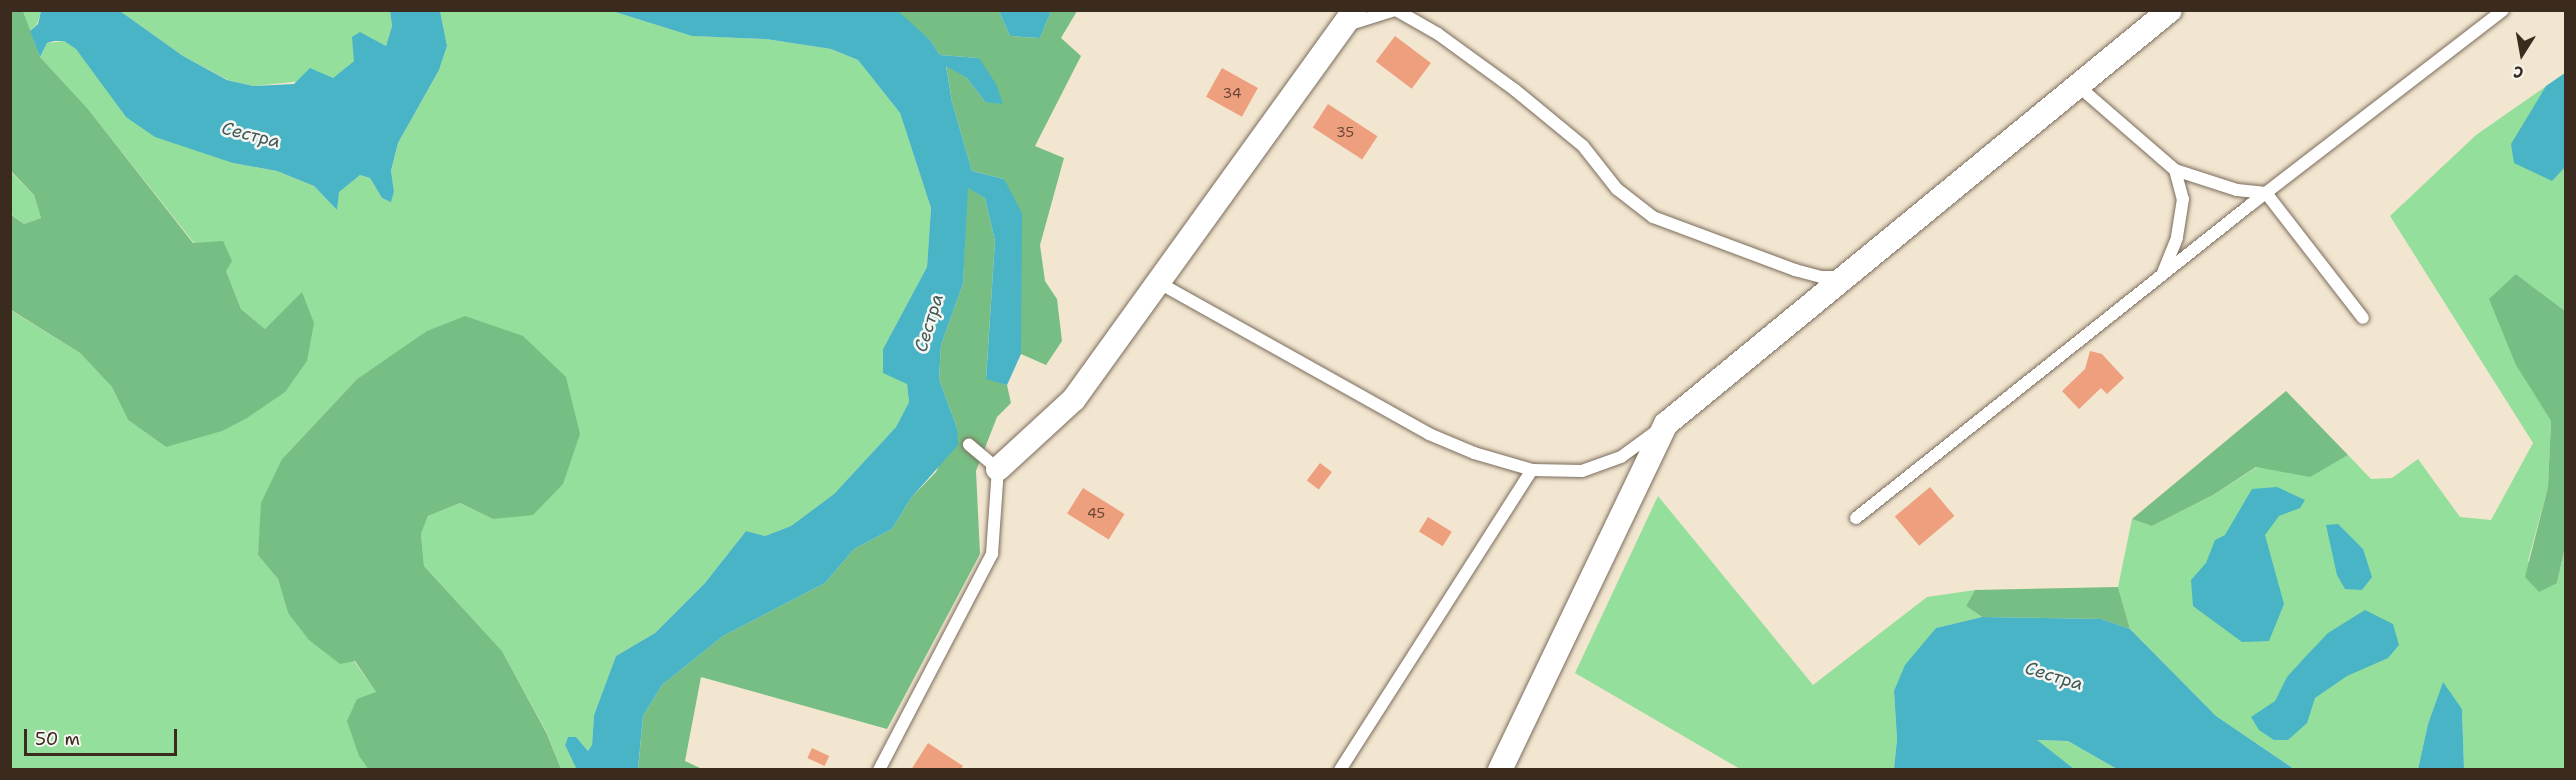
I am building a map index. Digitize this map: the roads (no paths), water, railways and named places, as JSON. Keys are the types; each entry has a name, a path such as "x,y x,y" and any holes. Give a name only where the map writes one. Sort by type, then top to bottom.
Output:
{"street":[{"path":"1500,770 1666,424 1842,277 2170,10"},
{"path":"998,469 1074,399 1161,284 1349,19"}],"lane":[{"path":"1349,19 1395,10 1438,34 1515,90 1583,146 1617,189 1653,217 1795,270 1821,277 1842,277"},
{"path":"1856,518 2266,193 2504,10"},
{"path":"2077,86 2175,170 2238,190 2266,193 2363,318"},
{"path":"2162,275 2177,238 2183,199 2175,170"},
{"path":"1161,284 1429,434 1474,453 1532,470 1582,471 1621,457 1666,424"},
{"path":"879,770 992,554 998,469 969,446"},
{"path":"1340,770 1532,470"}],"water":[{"path":"999,10 1051,11 1040,38 1010,36"},
{"name":"Сестра","path":"41,11 120,11 183,56 227,80 253,86 294,84 310,68 333,78 354,61 352,37 360,32 386,46 392,26 390,11 440,11 447,46 439,70 398,143 391,171 394,192 391,202 382,198 370,178 360,175 339,192 337,210 314,186 277,171 233,163 155,137 126,117 76,49 64,41 54,41 47,43 40,57 30,31 38,24"},
{"name":"Сестра","path":"612,11 898,11 930,40 940,55 979,58 996,84 1003,104 985,102 967,78 946,66 952,102 972,171 1004,179 1022,213 1021,354 1007,385 986,379 995,241 985,198 968,188 963,284 941,345 939,379 957,428 958,445 911,498 892,529 854,549 825,583 723,636 662,685 643,716 638,769 577,770 565,745 568,737 576,737 588,751 592,745 594,715 616,656 655,633 705,583 746,531 765,536 791,526 834,494 896,427 909,402 907,384 883,373 883,349 927,267 931,208 900,113 858,60 831,49 766,39 692,36"},
{"path":"2565,73 2565,167 2552,181 2514,163 2511,144 2546,86"},
{"path":"2277,487 2305,500 2300,508 2279,516 2265,535 2284,604 2269,641 2242,642 2193,606 2191,580 2206,563 2215,540 2225,535 2252,489"},
{"path":"2338,524 2363,549 2372,577 2362,590 2345,589 2337,575 2326,525"},
{"path":"2365,610 2393,624 2399,645 2388,658 2347,676 2315,698 2307,723 2288,740 2274,740 2259,730 2251,717 2275,701 2287,677 2328,633"},
{"name":"Сестра","path":"1982,617 2101,619 2130,629 2216,716 2294,769 2117,769 2068,741 2037,740 2074,769 1894,769 1897,739 1894,691 1905,665 1936,628"},
{"path":"2443,682 2462,709 2464,769 2418,769 2428,724"}]}
